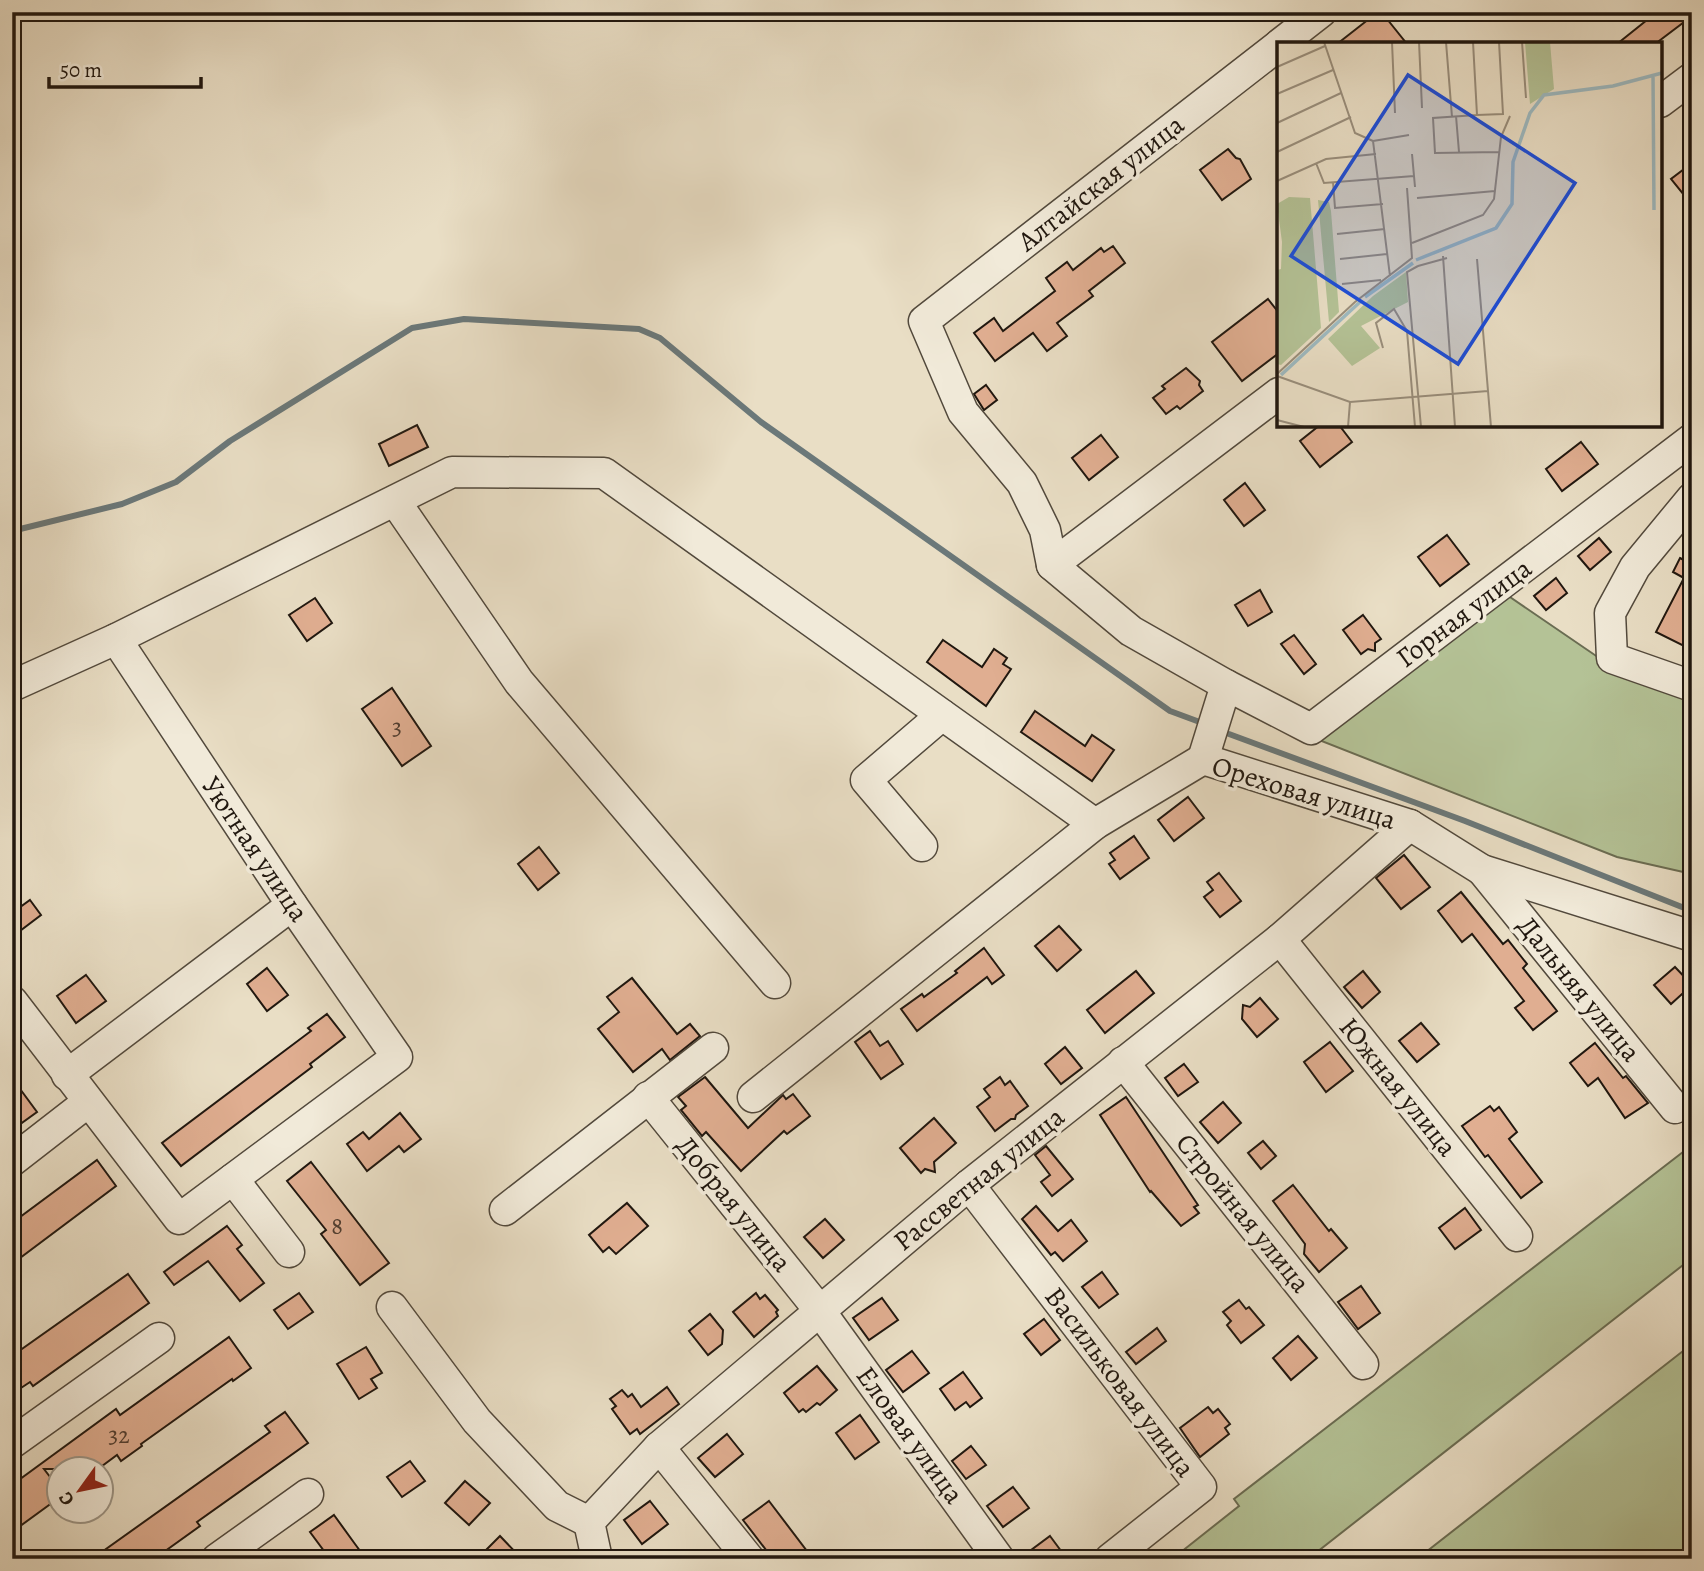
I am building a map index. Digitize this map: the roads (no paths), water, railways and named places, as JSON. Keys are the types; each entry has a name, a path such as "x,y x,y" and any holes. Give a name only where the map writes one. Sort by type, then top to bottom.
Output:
{"street":[{"name":"Алтайская улица","path":"1282,42 1321,12"},
{"name":"Алтайская улица","path":"1052,565 1045,530 1022,483 963,412 924,321 1277,46"},
{"path":"1662,100 1692,78"},
{"path":"1203,759 1226,685 1131,631 1052,565 1277,395"},
{"name":"Горная улица","path":"1226,685 1311,729 1687,451"},
{"path":"12,686 116,639 452,472 604,473 1095,824"},
{"path":"1692,498 1635,567 1610,613 1612,657 1692,686"},
{"path":"395,501 519,682 775,983"},
{"name":"Уютная улица","path":"116,639 292,905 397,1057 233,1180"},
{"path":"922,846 866,780 942,715"},
{"name":"Ореховая улица","path":"753,1097 1095,824 1203,759 1410,825 1482,870 1692,936"},
{"name":"Рассветная улица","path":"589,1522 659,1447 969,1185 1280,939 1410,825"},
{"name":"Дальняя улица","path":"1482,870 1675,1108"},
{"path":"67,1075 292,905"},
{"name":"Южная улица","path":"1280,939 1517,1236"},
{"path":"12,1001 179,1219 233,1180 289,1252"},
{"path":"505,1210 713,1048"},
{"name":"Стройная улица","path":"1123,1062 1363,1364"},
{"name":"Добрая улица","path":"648,1097 820,1311"},
{"path":"12,1161 88,1102"},
{"name":"Васильковая улица","path":"969,1185 1201,1487 1110,1559"},
{"path":"392,1307 477,1421 557,1506 589,1522 597,1559"},
{"name":"Еловая улица","path":"820,1311 999,1559"},
{"path":"12,1443 159,1338"},
{"path":"659,1447 749,1559"},
{"path":"217,1559 308,1494"}],"waterway":[{"path":"12,531 122,504 176,482 230,441 412,328 464,319 639,329 660,338 761,422 1170,711 1197,721"},
{"path":"1229,734 1465,821 1692,911"}]}
